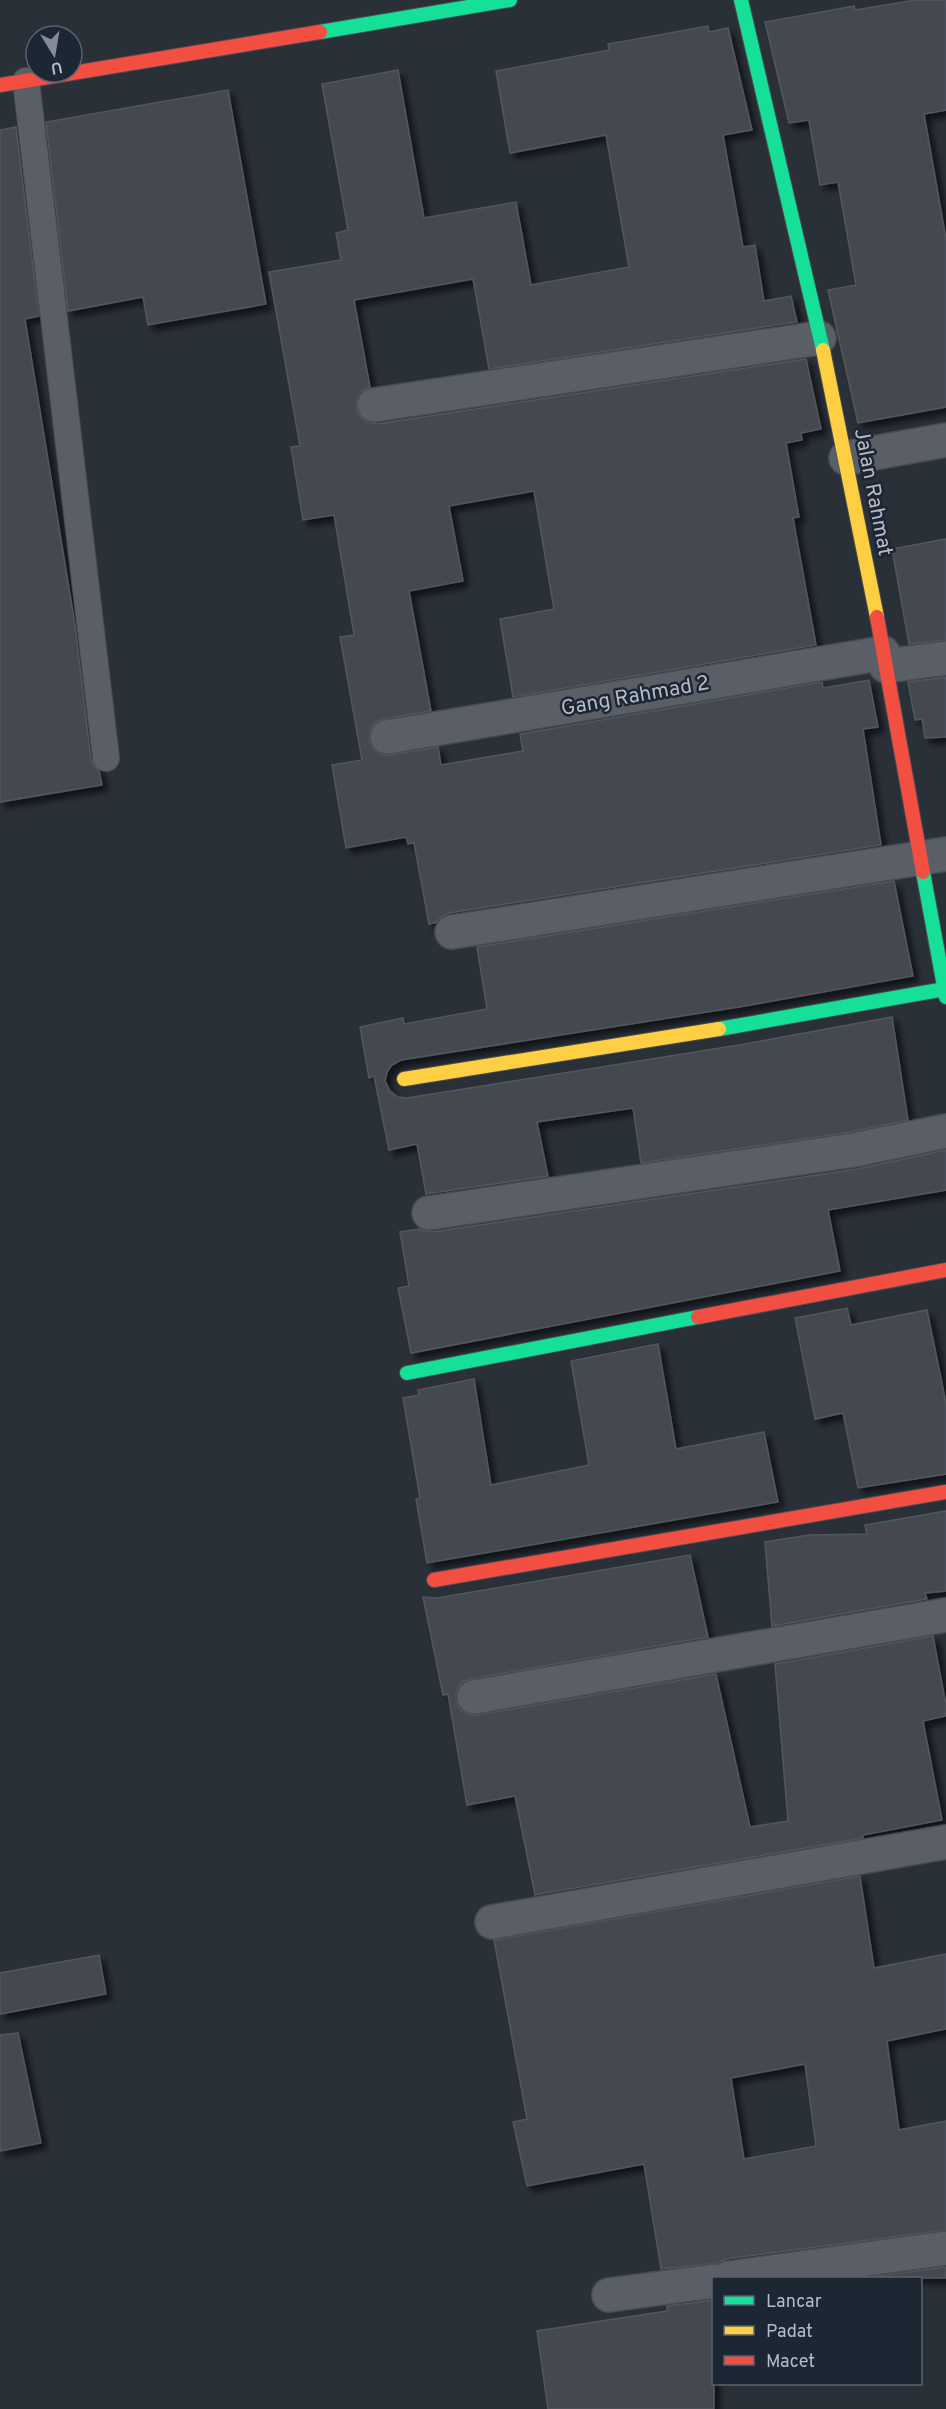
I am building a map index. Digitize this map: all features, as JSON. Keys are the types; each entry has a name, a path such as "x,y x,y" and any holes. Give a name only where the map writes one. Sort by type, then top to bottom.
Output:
{"street":[{"path":"84,71 484,2 510,0"},
{"name":"Jalan Rahmat","path":"741,0 831,383 885,660 933,856 945,993"},
{"path":"0,85 24,81"},
{"path":"374,405 819,338"},
{"path":"846,458 946,440"},
{"name":"Gang Rahmad 2","path":"387,737 885,660 946,658"},
{"path":"452,932 933,856"},
{"path":"404,1079 945,993"},
{"path":"429,1213 854,1150 946,1131"},
{"path":"407,1373 946,1270"},
{"path":"434,1580 946,1492"},
{"path":"474,1696 946,1615"},
{"path":"492,1922 946,1842"},
{"path":"736,2277 946,2248"},
{"path":"609,2295 712,2281"}],"lane":[{"path":"26,84 106,758"}],"building":[{"path":"916,0 946,0 946,110 924,114 946,239 946,407 858,423 828,290 856,285 838,182 820,185 809,120 789,123 765,22 854,6 855,10"},
{"path":"708,26 709,32 728,28 752,130 723,135 743,247 755,245 764,301 791,296 797,322 489,369 473,279 354,300 370,387 362,391 357,398 356,408 359,416 367,422 377,424 806,359 821,429 801,433 802,440 786,443 799,517 793,518 816,645 513,697 500,619 554,609 534,491 449,506 463,581 409,591 431,711 376,722 370,730 369,741 373,749 381,755 438,747 441,765 523,751 520,734 822,682 823,688 869,680 878,727 863,729 881,845 449,913 437,922 429,924 414,843 408,844 406,837 346,848 332,765 362,760 340,637 354,635 334,515 303,520 291,447 300,446 269,272 341,260 336,233 348,230 322,84 398,70 424,218 516,202 531,285 629,267 606,135 510,153 496,71 609,50 608,44"},
{"path":"228,90 266,304 148,325 143,297 68,311 46,122"},
{"path":"16,127 39,316 25,319 75,625 91,760 99,771 102,785 0,802 0,130"},
{"path":"946,539 946,640 909,644 892,549"},
{"path":"946,677 946,737 925,738 922,719 915,720 908,682"},
{"path":"894,881 913,976 739,1007 401,1060 392,1065 385,1081 390,1091 398,1097 407,1098 745,1044 892,1017 908,1120 851,1132 641,1163 633,1108 537,1122 548,1176 426,1194 417,1144 389,1150 374,1076 369,1078 360,1027 403,1018 404,1024 487,1009 477,947"},
{"path":"946,1150 946,1190 828,1210 840,1271 411,1353 398,1288 409,1286 400,1232 420,1229 432,1232 857,1169"},
{"path":"847,1308 851,1325 927,1310 946,1403 946,1474 858,1488 843,1413 815,1419 795,1318"},
{"path":"658,1344 676,1449 764,1432 778,1502 427,1563 416,1499 420,1498 403,1398 419,1395 418,1390 474,1379 491,1485 589,1465 571,1361"},
{"path":"946,1511 946,1591 925,1593 927,1599 772,1626 765,1542 809,1535 867,1534 865,1525"},
{"path":"690,1555 708,1637 471,1679 462,1682 457,1690 456,1700 459,1709 467,1714 477,1715 716,1674 750,1827 788,1821 775,1664 933,1636 946,1716 923,1721 942,1820 863,1835 863,1838 535,1895 515,1796 467,1805 448,1694 443,1695 423,1597 437,1598"},
{"path":"860,1876 874,1968 946,1954 946,2029 887,2041 899,2130 946,2121 946,2230 661,2269 644,2164 527,2186 513,2122 527,2119 494,1940","holes":["805,2064 816,2146 744,2159 731,2078"]},
{"path":"99,1955 106,1994 0,2014 0,1973"},
{"path":"18,2033 41,2143 0,2151 0,2035"},
{"path":"946,2267 946,2278 870,2277"},
{"path":"712,2300 714,2409 548,2409 537,2331 667,2311 667,2306"}],"traffic: fast":[{"path":"320,32 510,0"},
{"path":"741,0 823,350"},
{"path":"923,872 946,997"},
{"path":"719,1029 945,989"},
{"path":"407,1373 698,1317"}],"traffic: slow":[{"path":"823,350 877,617"},
{"path":"404,1079 719,1029"}],"traffic: jam":[{"path":"0,85 320,32"},
{"path":"877,617 923,872"},
{"path":"698,1317 946,1270"},
{"path":"434,1580 946,1492"}]}
